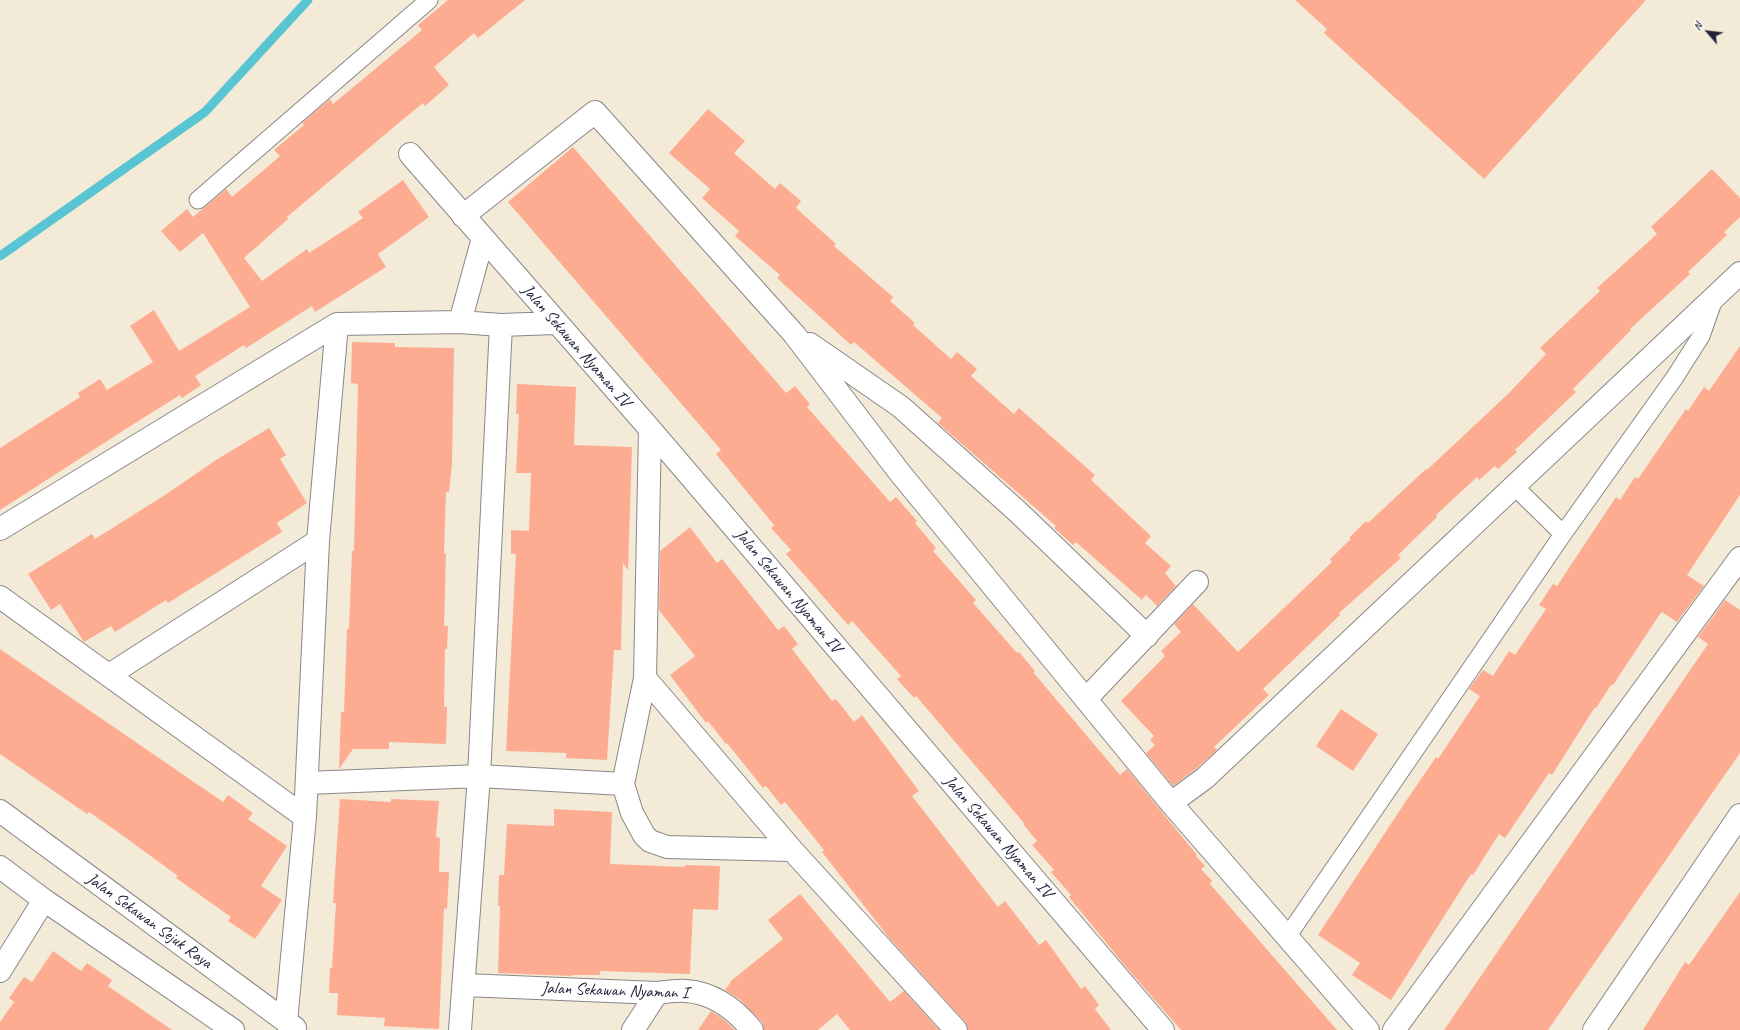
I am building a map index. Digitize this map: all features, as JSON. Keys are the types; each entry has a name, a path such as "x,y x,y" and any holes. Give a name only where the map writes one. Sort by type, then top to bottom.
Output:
{"street":[{"path":"463,216 595,112 794,334 900,473 1086,699 1171,802 1368,1030"},
{"name":"Jalan Sekawan Nyaman IV","path":"410,154 555,323 650,429 1163,1030"},
{"path":"460,322 483,238"},
{"path":"1171,802 1205,778 1740,272"},
{"path":"0,529 337,324 460,322 501,324 555,323"},
{"path":"292,1026 307,783 318,541 337,324"},
{"path":"460,1030 465,985 479,776 501,324"},
{"path":"794,334 866,381 901,407 1018,512 1146,636"},
{"path":"650,429 646,678 623,784 632,813 639,827 650,841 658,845 667,847 792,850"},
{"path":"109,675 318,541"},
{"path":"1394,1030 1740,558"},
{"path":"1086,699 1197,582"},
{"path":"0,597 305,816"},
{"path":"646,678 792,850 956,1030"},
{"path":"307,783 479,776 623,784"},
{"name":"Jalan Sekawan Sejuk Raya","path":"0,811 292,1026"},
{"path":"1594,1030 1740,815"},
{"path":"0,867 44,900 233,1030"},
{"path":"0,971 44,900"},
{"name":"Jalan Sekawan Nyaman I","path":"465,985 657,993 686,991 717,999 738,1014 752,1030"},
{"path":"633,1030 657,993"}],"lane":[{"path":"198,200 429,0"},
{"path":"1287,937 1563,534 1679,371 1701,336 1715,295"},
{"path":"1514,486 1563,534"}],"building":[{"path":"448,0 525,0 478,38 474,33 434,67 449,85 425,106 423,103 287,217 288,219 244,258 262,281 307,249 309,253 363,218 358,212 403,180 429,217 378,254 386,267 315,312 312,306 246,348 244,345 195,376 201,385 182,398 180,395 0,510 0,448 80,397 78,393 100,379 107,390 153,362 130,326 154,310 179,351 250,307 203,233 180,252 161,231 187,209 193,217 226,189 232,197 280,156 274,150 304,125 302,123 330,99 333,104 422,30 418,25"},
{"path":"1295,0 1646,0 1484,179 1324,33 1327,29"},
{"path":"708,109 745,141 734,153 775,189 780,183 801,201 796,208 836,244 834,246 893,297 890,301 915,323 913,325 951,359 957,352 977,369 971,376 1014,414 1019,408 1095,475 1091,480 1151,536 1145,543 1171,566 1165,573 1176,586 1157,606 1146,595 1142,600 1076,542 1073,545 1054,528 1056,526 938,423 942,418 854,342 851,345 777,278 780,275 735,236 739,231 702,198 710,189 669,153"},
{"path":"573,147 786,393 795,386 810,404 807,407 890,502 896,497 917,521 915,523 936,548 933,551 976,600 973,603 1017,653 1019,652 1035,671 1033,672 1120,775 1127,769 1205,866 1201,869 1212,881 1210,884 1337,1030 1181,1030 1126,967 1069,897 1071,895 1051,872 1054,870 1032,845 1037,841 1023,824 1024,823 916,696 914,698 897,679 901,676 852,621 848,625 786,554 791,550 771,528 774,525 716,454 721,450 508,202"},
{"path":"1712,169 1740,198 1740,217 1724,232 1727,235 1688,272 1690,274 1630,329 1631,330 1573,389 1576,392 1515,450 1517,452 1498,469 1495,466 1479,480 1477,477 1436,515 1437,517 1398,555 1401,558 1339,613 1340,615 1263,689 1269,695 1214,747 1217,750 1197,768 1173,786 1146,753 1155,745 1150,740 1154,736 1121,701 1165,656 1161,651 1181,632 1174,624 1193,604 1238,652 1332,562 1330,559 1351,539 1349,538 1366,521 1368,523 1509,393 1546,354 1540,348 1600,291 1597,288 1657,234 1651,227"},
{"path":"352,342 395,343 395,347 454,348 452,463 449,492 446,492 444,553 446,553 444,626 448,626 447,649 445,649 444,707 447,707 446,744 389,742 389,749 353,749 339,769 341,712 344,712 347,629 349,629 352,551 354,551 358,384 351,383"},
{"path":"1740,346 1740,495 1687,575 1704,586 1677,622 1662,612 1660,614 1613,685 1611,685 1596,708 1595,707 1552,775 1549,773 1505,838 1499,834 1473,875 1471,874 1391,1000 1352,975 1360,963 1318,935 1404,804 1436,757 1438,759 1480,696 1469,689 1483,670 1493,676 1509,651 1515,655 1546,609 1539,605 1553,584 1557,586 1616,497 1620,500 1635,477 1638,479 1686,409 1688,411 1704,387 1709,391"},
{"path":"517,384 576,387 574,445 632,447 628,570 623,563 621,650 614,650 607,760 566,758 566,753 506,751 516,554 511,554 511,530 529,531 531,473 516,473 519,414 516,414"},
{"path":"269,428 286,455 280,459 307,503 277,523 282,532 168,603 166,600 115,632 111,626 84,642 60,604 51,610 28,574 92,534 95,539 165,495 216,460"},
{"path":"690,527 717,563 722,559 778,630 784,626 798,644 792,649 832,701 836,699 854,722 862,715 919,791 912,796 998,907 1005,901 1039,945 1046,940 1081,989 1085,986 1099,1005 1095,1009 1111,1030 968,1030 965,1022 890,939 822,852 824,850 785,802 781,805 766,786 763,788 708,721 706,723 670,675 695,656 659,610 660,551"},
{"path":"1725,600 1740,610 1740,753 1548,1030 1444,1030 1708,644 1698,637"},
{"path":"0,649 223,802 228,795 253,813 248,819 287,846 261,886 282,900 255,939 228,921 231,917 176,878 178,876 122,835 89,812 87,814 0,754"},
{"path":"1341,709 1378,734 1353,771 1316,746"},
{"path":"340,799 391,802 391,799 439,801 436,837 440,838 439,872 449,872 447,909 444,908 439,1029 384,1026 385,1018 337,1015 338,993 329,993 336,903 333,903"},
{"path":"554,809 612,812 610,864 685,867 685,865 720,866 718,910 693,909 690,974 600,971 600,975 572,976 498,973 500,906 498,906 499,875 504,875 507,824 554,826"},
{"path":"1740,892 1740,1030 1643,1030 1685,962 1689,965"},
{"path":"800,894 890,1002 904,991 939,1030 850,1030 837,1014 818,1030 764,1030 762,1022 739,999 725,990 732,980 783,939 768,920"},
{"path":"53,951 81,971 87,963 112,980 108,986 172,1030 0,1030 0,1022 14,1002 9,998 24,977 32,982"},
{"path":"711,1011 723,1019 735,1030 698,1030"}],"waterway":[{"path":"0,256 205,112 308,0"}]}
